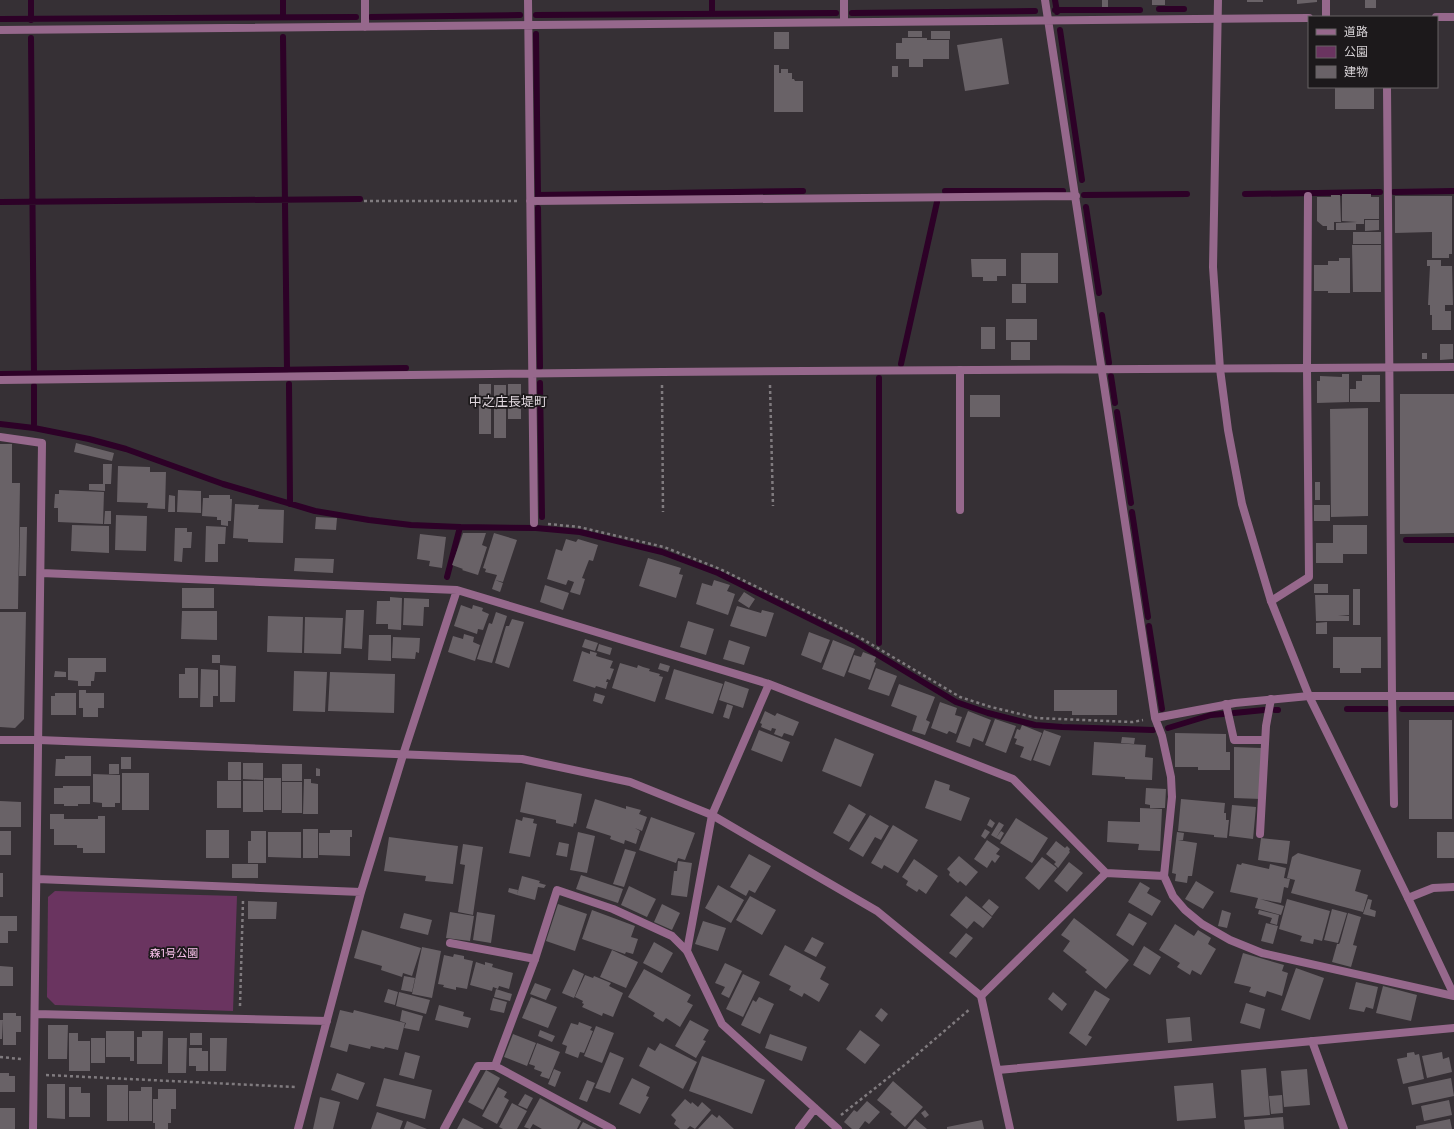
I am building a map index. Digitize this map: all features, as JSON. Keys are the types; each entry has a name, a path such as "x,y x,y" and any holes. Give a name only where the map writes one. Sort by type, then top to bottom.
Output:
{"street":[{"path":"365,0 365,26"},
{"path":"528,0 534,523"},
{"path":"844,0 844,22"},
{"path":"1045,0 1103,370 1155,718 1162,736 1171,778 1172,797 1164,876 1174,896 1185,910 1202,924 1230,940 1262,953 1454,995"},
{"path":"1218,0 1213,267 1220,369 1228,430 1242,504 1271,601 1309,696 1454,995"},
{"path":"1326,0 1326,16"},
{"path":"1438,17 1454,17"},
{"path":"0,30 1308,18"},
{"path":"1387,88 1394,804"},
{"path":"530,201 1076,196"},
{"path":"1271,601 1309,577 1307,368 1308,196"},
{"path":"0,380 532,373 1454,367"},
{"path":"960,370 960,510"},
{"path":"0,437 42,442 33,1129"},
{"path":"40,573 457,590 769,684 1013,780 1106,873 1164,876"},
{"path":"298,1129 361,892 403,755 457,590"},
{"path":"687,951 712,815 769,684"},
{"path":"1155,718 1226,704 1309,696 1454,696"},
{"path":"1260,834 1266,740 1271,700"},
{"path":"1226,704 1234,740 1266,740"},
{"path":"0,740 39,740 522,759 630,782 712,815 877,911 981,996 1010,1129"},
{"path":"981,996 1106,873"},
{"path":"37,879 361,892"},
{"path":"1408,898 1433,888 1454,887"},
{"path":"494,1066 535,959 557,890 613,909 672,936 687,951 722,1024 838,1129"},
{"path":"450,943 535,959"},
{"path":"35,1014 327,1020"},
{"path":"998,1070 1454,1028"},
{"path":"1312,1041 1344,1129"},
{"path":"444,1129 478,1066 494,1066 612,1129"},
{"path":"799,1129 815,1108"}],"path":[{"path":"364,201 530,201"},
{"path":"769,371 773,506"},
{"path":"662,372 663,512"},
{"path":"534,523 580,527 664,547 720,569 859,637 960,697 991,707 1037,718 1133,722 1155,718"},
{"path":"239,1018 244,887"},
{"path":"832,1123 969,1011 981,996"},
{"path":"0,1057 34,1060"},
{"path":"34,1075 309,1087"}],"green space":[{"name":"森1号公園","path":"55,891 237,896 233,1011 55,1005 47,997 48,897"}],"building":[{"path":"1102,0 1108,0 1108,7 1102,7"},
{"path":"1152,0 1165,0 1165,5 1152,5"},
{"path":"1247,0 1263,0 1263,2 1247,2"},
{"path":"1297,0 1317,0 1317,2 1297,4"},
{"path":"1365,0 1376,0 1376,8 1365,8"},
{"path":"908,31 922,31 922,37 908,37"},
{"path":"931,31 950,31 950,39 931,39"},
{"path":"774,32 789,32 789,49 774,49"},
{"path":"902,38 949,40 949,59 923,59 923,67 909,67 909,59 896,59 896,43 902,43"},
{"path":"1002,38 1009,84 965,91 957,45"},
{"path":"774,65 779,65 779,73 781,73 781,69 788,69 788,73 792,73 792,79 795,81 803,81 803,112 774,112"},
{"path":"892,66 898,66 898,77 892,77"},
{"path":"1335,88 1374,88 1374,109 1335,109"},
{"path":"1342,194 1371,194 1371,197 1379,197 1379,219 1364,219 1364,224 1356,224 1356,230 1336,230 1336,223 1357,222 1342,221"},
{"path":"1331,195 1340,195 1341,222 1334,222 1334,230 1327,230 1327,226 1323,226 1317,221 1317,197 1331,197"},
{"path":"1395,196 1452,196 1452,254 1449,254 1449,258 1432,258 1432,232 1395,233"},
{"path":"1365,220 1379,220 1379,230 1365,231"},
{"path":"1353,232 1381,232 1381,244 1353,244"},
{"path":"1352,245 1381,245 1381,292 1353,292"},
{"path":"1021,253 1058,253 1058,283 1021,283"},
{"path":"1339,258 1350,258 1350,293 1328,293 1328,291 1314,291 1314,265 1328,265 1328,261 1339,261"},
{"path":"971,259 1006,259 1006,276 997,276 997,281 983,281 983,277 972,277"},
{"path":"1427,260 1441,260 1441,266 1427,266"},
{"path":"1430,266 1452,266 1453,305 1445,305 1445,311 1451,311 1451,330 1432,330 1432,315 1430,315 1430,305 1428,305"},
{"path":"1012,284 1026,284 1026,303 1012,303"},
{"path":"1006,319 1037,319 1037,340 1006,340"},
{"path":"981,327 995,327 995,349 981,349"},
{"path":"1011,342 1030,342 1030,360 1011,360"},
{"path":"1440,344 1453,344 1453,359 1440,360"},
{"path":"1422,353 1427,353 1427,359 1422,359"},
{"path":"1342,374 1349,374 1349,402 1317,403 1317,381 1320,381 1320,376 1342,377"},
{"path":"1362,375 1380,375 1380,402 1350,402 1350,389 1356,389 1356,381 1362,381"},
{"path":"479,384 491,384 491,434 479,434"},
{"path":"508,384 521,384 521,419 508,419"},
{"path":"494,385 506,385 506,438 494,438"},
{"path":"1400,394 1454,394 1454,533 1400,534"},
{"path":"970,395 1000,395 1000,417 970,417"},
{"path":"1368,408 1368,516 1331,517 1330,409"},
{"path":"76,443 114,453 112,461 74,452"},
{"path":"0,444 12,444 12,483 20,483 18,609 0,609"},
{"path":"103,464 112,464 111,484 105,484 105,491 89,490 89,484 103,484"},
{"path":"118,466 150,467 150,472 166,472 165,509 147,508 148,503 117,502"},
{"path":"1315,482 1320,482 1320,500 1315,500"},
{"path":"59,490 104,492 103,524 58,522 58,508 54,508 55,494 59,494"},
{"path":"178,490 201,491 201,513 177,512"},
{"path":"169,495 175,496 175,512 168,512"},
{"path":"209,495 230,495 230,499 232,499 231,521 228,521 228,526 221,525 221,520 217,520 217,517 202,516 203,498 209,498"},
{"path":"235,504 259,505 258,509 284,510 283,543 248,542 248,539 233,538"},
{"path":"1314,505 1330,505 1330,521 1314,521"},
{"path":"105,511 111,511 111,524 104,524"},
{"path":"116,515 147,516 146,551 115,550"},
{"path":"316,517 337,518 336,530 315,529"},
{"path":"72,525 109,526 109,553 71,551"},
{"path":"1333,525 1367,525 1367,554 1343,554 1343,563 1316,563 1316,543 1333,543"},
{"path":"206,526 226,527 225,544 218,544 218,562 205,562"},
{"path":"20,527 27,527 26,576 19,576"},
{"path":"175,528 187,528 187,532 192,532 191,548 183,548 182,562 174,561"},
{"path":"463,533 486,533 482,545 487,547 478,575 452,565"},
{"path":"494,533 517,540 503,582 495,580 497,575 485,572 486,569 483,568"},
{"path":"420,534 446,537 442,568 429,566 430,561 417,559"},
{"path":"566,539 576,542 578,539 598,545 593,561 589,560 582,578 585,579 580,595 570,592 574,582 568,580 566,585 547,579 556,549 562,551"},
{"path":"295,558 334,559 333,573 294,571"},
{"path":"648,558 681,568 679,574 683,575 676,598 639,586"},
{"path":"495,580 503,583 500,592 492,589"},
{"path":"714,580 730,585 727,591 735,594 728,615 696,604 702,583 712,586"},
{"path":"1314,584 1328,584 1328,593 1314,593"},
{"path":"545,585 569,593 563,610 540,602"},
{"path":"182,588 214,588 214,608 182,608"},
{"path":"1353,589 1360,589 1360,625 1353,625"},
{"path":"744,592 755,599 749,608 738,601"},
{"path":"1315,595 1349,595 1349,615 1338,616 1349,616 1349,621 1316,621"},
{"path":"390,597 402,598 401,630 388,629 388,624 376,624 377,601 390,601"},
{"path":"404,598 429,599 429,607 424,607 423,626 403,625"},
{"path":"461,605 472,609 473,605 483,608 482,611 489,614 483,630 478,629 477,634 454,626"},
{"path":"737,606 761,613 762,610 774,613 766,637 730,626"},
{"path":"346,610 364,610 362,649 344,648"},
{"path":"182,611 217,611 217,640 181,639"},
{"path":"0,612 26,612 24,719 15,728 0,727"},
{"path":"496,612 507,616 492,663 477,659 489,623 492,624"},
{"path":"268,616 303,617 302,653 267,652"},
{"path":"305,617 343,618 341,654 304,653"},
{"path":"512,619 524,622 509,668 495,663 506,626 509,626"},
{"path":"688,621 714,629 706,655 680,647"},
{"path":"1327,622 1327,634 1316,634 1316,623"},
{"path":"809,632 830,640 821,663 801,655"},
{"path":"464,634 474,637 473,642 480,645 475,661 448,652 453,636 463,639"},
{"path":"369,635 391,635 391,661 368,660"},
{"path":"393,637 420,638 419,653 416,652 415,659 392,658"},
{"path":"1333,637 1381,637 1381,668 1361,668 1361,673 1340,673 1340,668 1333,668"},
{"path":"585,639 598,643 595,651 582,647"},
{"path":"729,640 750,647 744,665 723,659"},
{"path":"833,640 855,649 844,677 822,669"},
{"path":"599,644 612,648 610,655 597,651"},
{"path":"582,651 590,654 590,651 597,653 596,656 613,661 610,668 614,669 610,680 607,679 606,682 608,682 606,689 596,686 595,688 573,681"},
{"path":"863,652 876,657 874,662 876,663 870,680 848,672 854,655 861,657"},
{"path":"212,655 220,655 220,663 212,663"},
{"path":"68,658 106,658 106,672 95,672 94,681 91,681 91,686 78,686 78,681 68,680"},
{"path":"620,663 637,668 638,665 650,669 649,671 660,674 659,676 663,677 655,702 612,688"},
{"path":"660,663 670,666 668,672 658,669"},
{"path":"220,665 236,666 235,702 220,702"},
{"path":"185,668 198,668 198,698 179,698 179,674 185,674"},
{"path":"876,668 897,676 889,696 868,689"},
{"path":"201,669 218,670 218,696 213,696 213,707 200,707"},
{"path":"674,669 723,684 713,714 665,699"},
{"path":"55,671 66,672 66,677 54,677"},
{"path":"294,671 327,672 325,712 293,711"},
{"path":"330,672 395,674 394,713 328,711"},
{"path":"725,681 749,689 743,708 719,700"},
{"path":"899,684 935,697 926,720 930,722 925,735 912,731 917,716 891,706"},
{"path":"79,690 86,690 86,693 104,693 104,708 98,708 98,717 83,717 83,708 79,708"},
{"path":"1054,690 1117,690 1117,715 1072,715 1072,711 1054,711"},
{"path":"55,693 76,693 76,715 51,715 51,696 55,696"},
{"path":"595,693 605,696 602,704 593,701"},
{"path":"940,702 957,708 955,715 962,717 956,734 949,731 947,734 931,728"},
{"path":"727,704 733,706 729,719 723,717"},
{"path":"765,711 775,716 777,713 799,722 793,736 784,733 782,737 774,734 776,729 772,728 771,731 761,727 762,724 760,723"},
{"path":"968,711 991,720 983,742 973,738 970,747 956,742"},
{"path":"995,719 1016,726 1006,753 985,745"},
{"path":"1409,720 1452,720 1452,819 1409,819"},
{"path":"1022,725 1042,733 1031,761 1020,757 1024,747 1015,744 1017,739 1014,738 1017,729 1020,730"},
{"path":"759,730 790,742 782,762 751,750"},
{"path":"1044,730 1061,736 1050,766 1033,760"},
{"path":"1175,733 1226,734 1226,752 1230,752 1230,770 1198,770 1198,767 1175,767"},
{"path":"1122,737 1135,738 1134,744 1121,743"},
{"path":"835,738 874,754 861,787 822,771"},
{"path":"1094,742 1146,745 1145,757 1153,758 1152,780 1125,779 1125,777 1092,775"},
{"path":"1234,747 1261,748 1261,799 1234,798"},
{"path":"65,756 91,756 91,776 55,776 56,759 65,759"},
{"path":"121,757 131,757 131,769 121,769"},
{"path":"228,762 241,762 241,780 228,780"},
{"path":"243,763 263,763 263,780 243,779"},
{"path":"109,764 119,764 119,774 109,774"},
{"path":"282,764 302,764 302,781 282,781"},
{"path":"316,768 320,769 320,776 316,776"},
{"path":"122,773 149,773 149,810 122,810"},
{"path":"93,774 120,775 120,803 115,803 115,807 102,807 102,803 93,802"},
{"path":"264,778 281,778 281,810 264,810"},
{"path":"304,779 311,779 311,783 318,784 318,814 303,814"},
{"path":"935,780 950,785 949,790 970,798 961,821 925,808"},
{"path":"217,781 241,781 241,808 217,808"},
{"path":"243,781 263,781 263,812 243,812"},
{"path":"282,782 302,782 302,813 282,813"},
{"path":"526,782 582,794 576,824 574,823 573,827 556,823 556,820 520,812"},
{"path":"63,786 90,786 90,804 64,806 64,804 54,804 54,788 63,788"},
{"path":"1146,788 1166,789 1165,808 1150,808 1150,805 1145,804"},
{"path":"595,799 626,809 626,806 641,810 639,814 647,817 642,831 635,828 640,831 636,844 625,840 624,844 610,839 611,836 586,828"},
{"path":"1181,799 1225,803 1224,813 1226,813 1226,820 1229,820 1227,838 1178,831"},
{"path":"0,801 21,802 21,827 0,827"},
{"path":"849,804 866,814 849,842 833,833"},
{"path":"1232,805 1256,807 1253,839 1229,836"},
{"path":"1140,808 1162,809 1160,851 1138,850 1139,844 1107,842 1108,821 1140,822"},
{"path":"50,814 64,814 64,819 98,819 98,816 105,816 105,853 83,853 83,848 77,848 77,845 54,845 54,829 50,829"},
{"path":"870,815 889,826 881,840 875,837 863,857 849,849"},
{"path":"523,817 534,819 533,823 537,824 530,857 509,853 516,819 522,821"},
{"path":"651,817 695,833 685,860 678,858 676,863 639,850"},
{"path":"1016,818 1048,838 1032,863 1000,843"},
{"path":"990,819 995,823 992,828 987,825"},
{"path":"999,822 1004,825 996,838 991,835"},
{"path":"893,825 918,840 898,873 884,865 882,869 871,863"},
{"path":"303,829 318,829 318,858 303,858"},
{"path":"985,829 990,832 985,839 981,836"},
{"path":"206,830 229,830 229,858 206,858"},
{"path":"330,830 352,830 352,837 350,837 350,856 319,855 319,833 330,833"},
{"path":"0,831 11,831 11,855 0,855"},
{"path":"251,831 266,831 266,863 248,863 248,841 251,841"},
{"path":"1001,831 1004,833 1000,840 996,838"},
{"path":"268,832 301,832 301,858 268,857"},
{"path":"578,832 595,836 587,873 570,870"},
{"path":"1177,832 1184,833 1183,840 1178,840 1197,843 1192,876 1188,876 1187,883 1175,881 1176,874 1172,873"},
{"path":"1437,832 1454,832 1454,858 1437,858"},
{"path":"389,837 458,846 453,884 425,881 426,876 384,871"},
{"path":"1261,838 1290,841 1287,864 1258,860"},
{"path":"987,840 1000,849 996,854 1000,856 995,863 992,860 987,868 974,859"},
{"path":"1056,841 1065,848 1067,846 1070,849 1070,852 1058,868 1054,864 1056,862 1046,854"},
{"path":"559,842 569,844 567,857 556,855"},
{"path":"463,844 483,847 473,915 458,912 465,865 460,864"},
{"path":"625,849 636,852 624,887 613,884"},
{"path":"1298,853 1361,870 1355,891 1368,895 1363,912 1291,893 1295,880 1287,878 1292,857"},
{"path":"749,854 771,866 755,893 749,890 746,896 730,887"},
{"path":"959,856 978,872 966,886 960,881 958,883 949,875 950,872 947,869"},
{"path":"1042,857 1057,868 1039,890 1025,878"},
{"path":"914,859 938,876 926,894 919,889 917,892 906,885 908,881 902,877"},
{"path":"678,861 692,863 687,897 671,895 674,871 677,871"},
{"path":"1069,862 1083,873 1067,892 1054,881"},
{"path":"1242,863 1269,869 1270,864 1286,868 1284,878 1290,879 1288,888 1284,887 1281,903 1260,899 1284,906 1281,915 1255,908 1258,898 1230,892 1237,864 1241,865"},
{"path":"232,864 258,864 258,878 232,878"},
{"path":"0,873 3,873 3,897 0,897"},
{"path":"581,875 623,889 618,903 576,889"},
{"path":"522,876 540,881 539,883 546,885 544,888 538,887 535,900 517,895"},
{"path":"1196,881 1214,892 1203,909 1185,899"},
{"path":"1140,882 1150,888 1147,893 1161,901 1152,916 1128,902"},
{"path":"718,885 744,900 731,923 705,908"},
{"path":"629,886 656,899 647,917 621,905"},
{"path":"509,888 518,890 517,895 508,892"},
{"path":"750,896 776,910 762,935 736,920"},
{"path":"966,896 992,917 983,928 974,921 967,929 950,915"},
{"path":"989,899 999,907 992,916 982,907"},
{"path":"1287,899 1330,911 1322,941 1314,939 1313,944 1300,941 1302,936 1279,929"},
{"path":"1368,899 1372,900 1370,909 1376,911 1375,917 1363,914"},
{"path":"248,901 277,902 276,919 248,919"},
{"path":"558,904 587,914 575,951 546,941"},
{"path":"662,904 680,913 672,930 654,922"},
{"path":"1332,909 1347,913 1338,943 1324,940"},
{"path":"592,910 635,926 631,937 638,939 633,954 626,952 625,954 582,939"},
{"path":"1222,910 1231,913 1227,928 1218,926"},
{"path":"1259,910 1279,915 1277,925 1270,923 1272,918 1258,914"},
{"path":"450,912 474,916 470,941 446,938"},
{"path":"477,912 495,915 491,943 473,940"},
{"path":"404,913 432,920 428,935 400,928"},
{"path":"1129,913 1147,923 1133,946 1116,935"},
{"path":"1348,913 1361,917 1353,945 1357,946 1351,967 1332,962 1337,944 1340,942"},
{"path":"0,916 17,916 17,931 8,931 8,943 0,943"},
{"path":"1074,918 1129,960 1106,989 1085,972 1087,970 1063,951 1070,941 1061,935"},
{"path":"703,921 726,928 718,951 695,944"},
{"path":"1266,923 1278,926 1273,944 1261,941"},
{"path":"1175,924 1194,936 1198,930 1211,938 1208,944 1216,949 1201,975 1192,970 1190,975 1177,967 1180,963 1159,950"},
{"path":"362,930 421,948 412,976 403,973 402,977 381,970 382,966 354,958"},
{"path":"966,933 973,938 956,958 949,953"},
{"path":"812,937 824,943 816,957 804,951"},
{"path":"654,942 673,953 662,973 643,963"},
{"path":"785,945 826,967 820,979 829,984 819,1002 804,993 802,997 789,990 791,986 769,975"},
{"path":"1144,946 1161,957 1150,975 1133,965"},
{"path":"422,947 441,951 432,998 412,994"},
{"path":"612,950 638,962 626,988 600,977"},
{"path":"1243,953 1284,965 1282,971 1288,973 1282,996 1267,991 1265,997 1249,992 1251,987 1234,983"},
{"path":"454,954 464,956 464,959 473,961 467,989 456,987 456,990 443,987 444,985 438,984 444,955 453,957"},
{"path":"476,962 485,965 485,962 493,964 492,967 513,973 509,989 499,986 498,989 493,987 492,991 470,985"},
{"path":"725,963 742,971 729,998 721,994 725,987 715,983"},
{"path":"0,966 13,967 13,986 0,986"},
{"path":"1296,968 1324,978 1310,1020 1281,1010"},
{"path":"573,969 584,974 574,998 562,993"},
{"path":"644,969 691,995 687,1002 693,1005 680,1027 666,1018 663,1022 653,1016 655,1013 628,997"},
{"path":"743,974 760,982 743,1017 726,1009"},
{"path":"585,975 593,978 594,976 611,983 609,986 623,993 613,1017 603,1013 602,1016 582,1007 584,1004 582,1003 583,1001 575,997"},
{"path":"404,976 415,978 412,992 401,990"},
{"path":"1356,982 1378,987 1373,1009 1366,1007 1364,1012 1349,1009"},
{"path":"535,983 551,989 546,1000 530,994"},
{"path":"1383,986 1417,995 1411,1021 1376,1013"},
{"path":"388,989 398,992 395,1005 384,1002"},
{"path":"496,989 512,994 510,1001 494,997"},
{"path":"1095,990 1110,999 1088,1035 1092,1037 1086,1046 1069,1033"},
{"path":"399,992 430,1000 426,1014 396,1006"},
{"path":"1053,992 1067,1004 1062,1011 1048,999"},
{"path":"531,997 557,1007 548,1028 522,1018"},
{"path":"759,997 774,1004 760,1034 741,1025 753,1000 756,1002"},
{"path":"493,998 507,1002 504,1013 490,1010"},
{"path":"1246,1003 1265,1009 1260,1029 1240,1023"},
{"path":"439,1005 464,1012 463,1016 471,1018 468,1028 435,1020"},
{"path":"881,1008 888,1014 882,1022 875,1016"},
{"path":"340,1010 353,1013 354,1010 405,1023 398,1050 371,1046 370,1049 349,1044 347,1052 330,1047"},
{"path":"402,1010 423,1016 419,1031 404,1028 406,1023 400,1021"},
{"path":"3,1013 16,1013 16,1016 21,1016 21,1032 16,1032 16,1045 3,1045"},
{"path":"1190,1017 1192,1041 1168,1043 1166,1019"},
{"path":"0,1020 3,1020 2,1039 0,1039"},
{"path":"690,1020 709,1030 703,1040 706,1041 696,1058 675,1046"},
{"path":"579,1022 592,1027 590,1030 593,1031 584,1053 580,1052 578,1058 565,1053 567,1046 562,1044 571,1023 578,1025"},
{"path":"48,1025 68,1025 67,1059 48,1059"},
{"path":"596,1026 614,1033 602,1063 584,1056"},
{"path":"540,1030 555,1036 552,1042 538,1036"},
{"path":"860,1030 880,1045 865,1064 846,1049"},
{"path":"106,1031 134,1031 134,1061 130,1061 130,1057 106,1057"},
{"path":"142,1031 163,1031 162,1064 137,1064 137,1037 142,1037"},
{"path":"69,1033 78,1033 78,1041 90,1041 90,1071 69,1071"},
{"path":"190,1033 202,1033 202,1045 190,1045"},
{"path":"513,1034 536,1043 527,1066 504,1057"},
{"path":"770,1034 807,1047 802,1061 765,1048"},
{"path":"91,1038 105,1038 105,1063 91,1063"},
{"path":"168,1038 187,1038 186,1073 168,1073"},
{"path":"210,1038 227,1038 226,1071 210,1071"},
{"path":"537,1043 560,1052 549,1079 540,1076 542,1072 534,1069 535,1066 529,1064"},
{"path":"660,1043 697,1062 683,1089 639,1066 648,1047 655,1051"},
{"path":"189,1048 202,1048 202,1051 208,1051 208,1071 196,1071 196,1066 189,1066"},
{"path":"405,1052 420,1056 414,1079 399,1075"},
{"path":"610,1052 624,1058 610,1093 595,1088"},
{"path":"1414,1052 1415,1055 1419,1054 1424,1079 1403,1084 1397,1059 1407,1057 1407,1053"},
{"path":"1442,1052 1443,1059 1449,1057 1452,1072 1427,1078 1422,1056"},
{"path":"702,1056 765,1080 752,1114 689,1091"},
{"path":"1266,1068 1270,1115 1244,1117 1241,1070"},
{"path":"554,1069 561,1072 555,1087 548,1084"},
{"path":"1307,1069 1310,1105 1284,1107 1281,1071"},
{"path":"486,1070 500,1078 483,1110 468,1102"},
{"path":"0,1073 9,1073 9,1076 15,1076 15,1092 0,1092"},
{"path":"337,1073 365,1083 358,1100 331,1090"},
{"path":"384,1078 432,1090 425,1119 376,1106"},
{"path":"632,1078 650,1087 646,1096 649,1097 640,1114 619,1104"},
{"path":"1451,1078 1454,1096 1412,1105 1408,1087"},
{"path":"587,1080 595,1083 587,1102 579,1099"},
{"path":"893,1081 923,1107 905,1127 890,1114 892,1112 877,1100"},
{"path":"1213,1083 1216,1118 1177,1121 1174,1086"},
{"path":"47,1084 65,1084 65,1119 47,1118"},
{"path":"107,1085 128,1085 128,1121 107,1121"},
{"path":"69,1087 81,1087 81,1093 90,1093 90,1117 69,1117"},
{"path":"141,1087 152,1087 152,1121 129,1121 129,1091 141,1091"},
{"path":"498,1087 507,1092 504,1097 509,1100 497,1124 482,1116"},
{"path":"158,1089 176,1089 176,1109 171,1109 171,1123 168,1123 168,1129 155,1129 155,1123 153,1123 153,1099 158,1099"},
{"path":"525,1094 533,1098 527,1109 518,1105"},
{"path":"1282,1095 1283,1113 1271,1114 1269,1096"},
{"path":"320,1097 340,1102 333,1129 313,1129"},
{"path":"540,1098 581,1121 577,1129 542,1129 533,1124 530,1129 524,1127"},
{"path":"685,1099 698,1107 702,1102 711,1110 695,1129 690,1126 687,1129 680,1129 674,1124 676,1120 671,1115"},
{"path":"1449,1100 1452,1115 1424,1121 1421,1106"},
{"path":"867,1101 880,1112 869,1124 865,1121 859,1129 852,1129 844,1122 854,1110 857,1112"},
{"path":"512,1103 527,1111 517,1129 503,1129 499,1127"},
{"path":"0,1108 15,1108 15,1129 0,1129"},
{"path":"925,1110 929,1115 925,1118 921,1113"},
{"path":"377,1112 403,1121 400,1129 371,1129"},
{"path":"712,1114 717,1118 719,1115 734,1129 698,1129"},
{"path":"1283,1117 1284,1129 1245,1129 1244,1120"},
{"path":"463,1118 484,1129 457,1129"},
{"path":"915,1119 927,1129 907,1129"},
{"path":"1450,1119 1452,1129 1416,1129 1416,1126"},
{"path":"982,1120 984,1129 947,1129 947,1127"},
{"path":"407,1121 427,1129 404,1129"},
{"path":"583,1122 597,1129 579,1129"}],"waterway":[{"path":"31,0 31,20"},
{"path":"283,0 283,17"},
{"path":"712,0 712,14"},
{"path":"1055,0 1057,12"},
{"path":"1159,9 1184,9"},
{"path":"1055,10 1140,10"},
{"path":"852,13 1035,11"},
{"path":"536,15 836,13"},
{"path":"371,17 520,15"},
{"path":"0,19 356,17"},
{"path":"1060,30 1082,180"},
{"path":"536,34 538,196"},
{"path":"283,37 287,370"},
{"path":"31,38 34,374"},
{"path":"538,195 803,191"},
{"path":"945,191 1063,191"},
{"path":"1394,192 1454,191"},
{"path":"1245,194 1380,192"},
{"path":"1084,195 1187,194"},
{"path":"0,202 360,199"},
{"path":"901,364 937,202"},
{"path":"1086,207 1099,293"},
{"path":"538,208 540,367"},
{"path":"1102,315 1109,363"},
{"path":"0,374 406,368"},
{"path":"1111,376 1115,403"},
{"path":"879,378 879,643"},
{"path":"540,383 542,517"},
{"path":"289,384 290,504"},
{"path":"34,386 34,424"},
{"path":"1117,412 1131,503"},
{"path":"0,424 34,428 89,439 126,449 223,484 315,511 411,525 536,528 580,532 662,552 718,573 855,641 956,702 988,713 1035,725 1153,730"},
{"path":"1132,512 1148,617"},
{"path":"447,577 460,527"},
{"path":"1406,540 1454,540"},
{"path":"1149,626 1162,709"},
{"path":"1347,709 1386,709"},
{"path":"1402,709 1454,709"},
{"path":"1234,713 1264,710"},
{"path":"1168,728 1211,715 1223,714"}],"district":[{"name":"中之庄長堤町","path":"508,401"}]}
